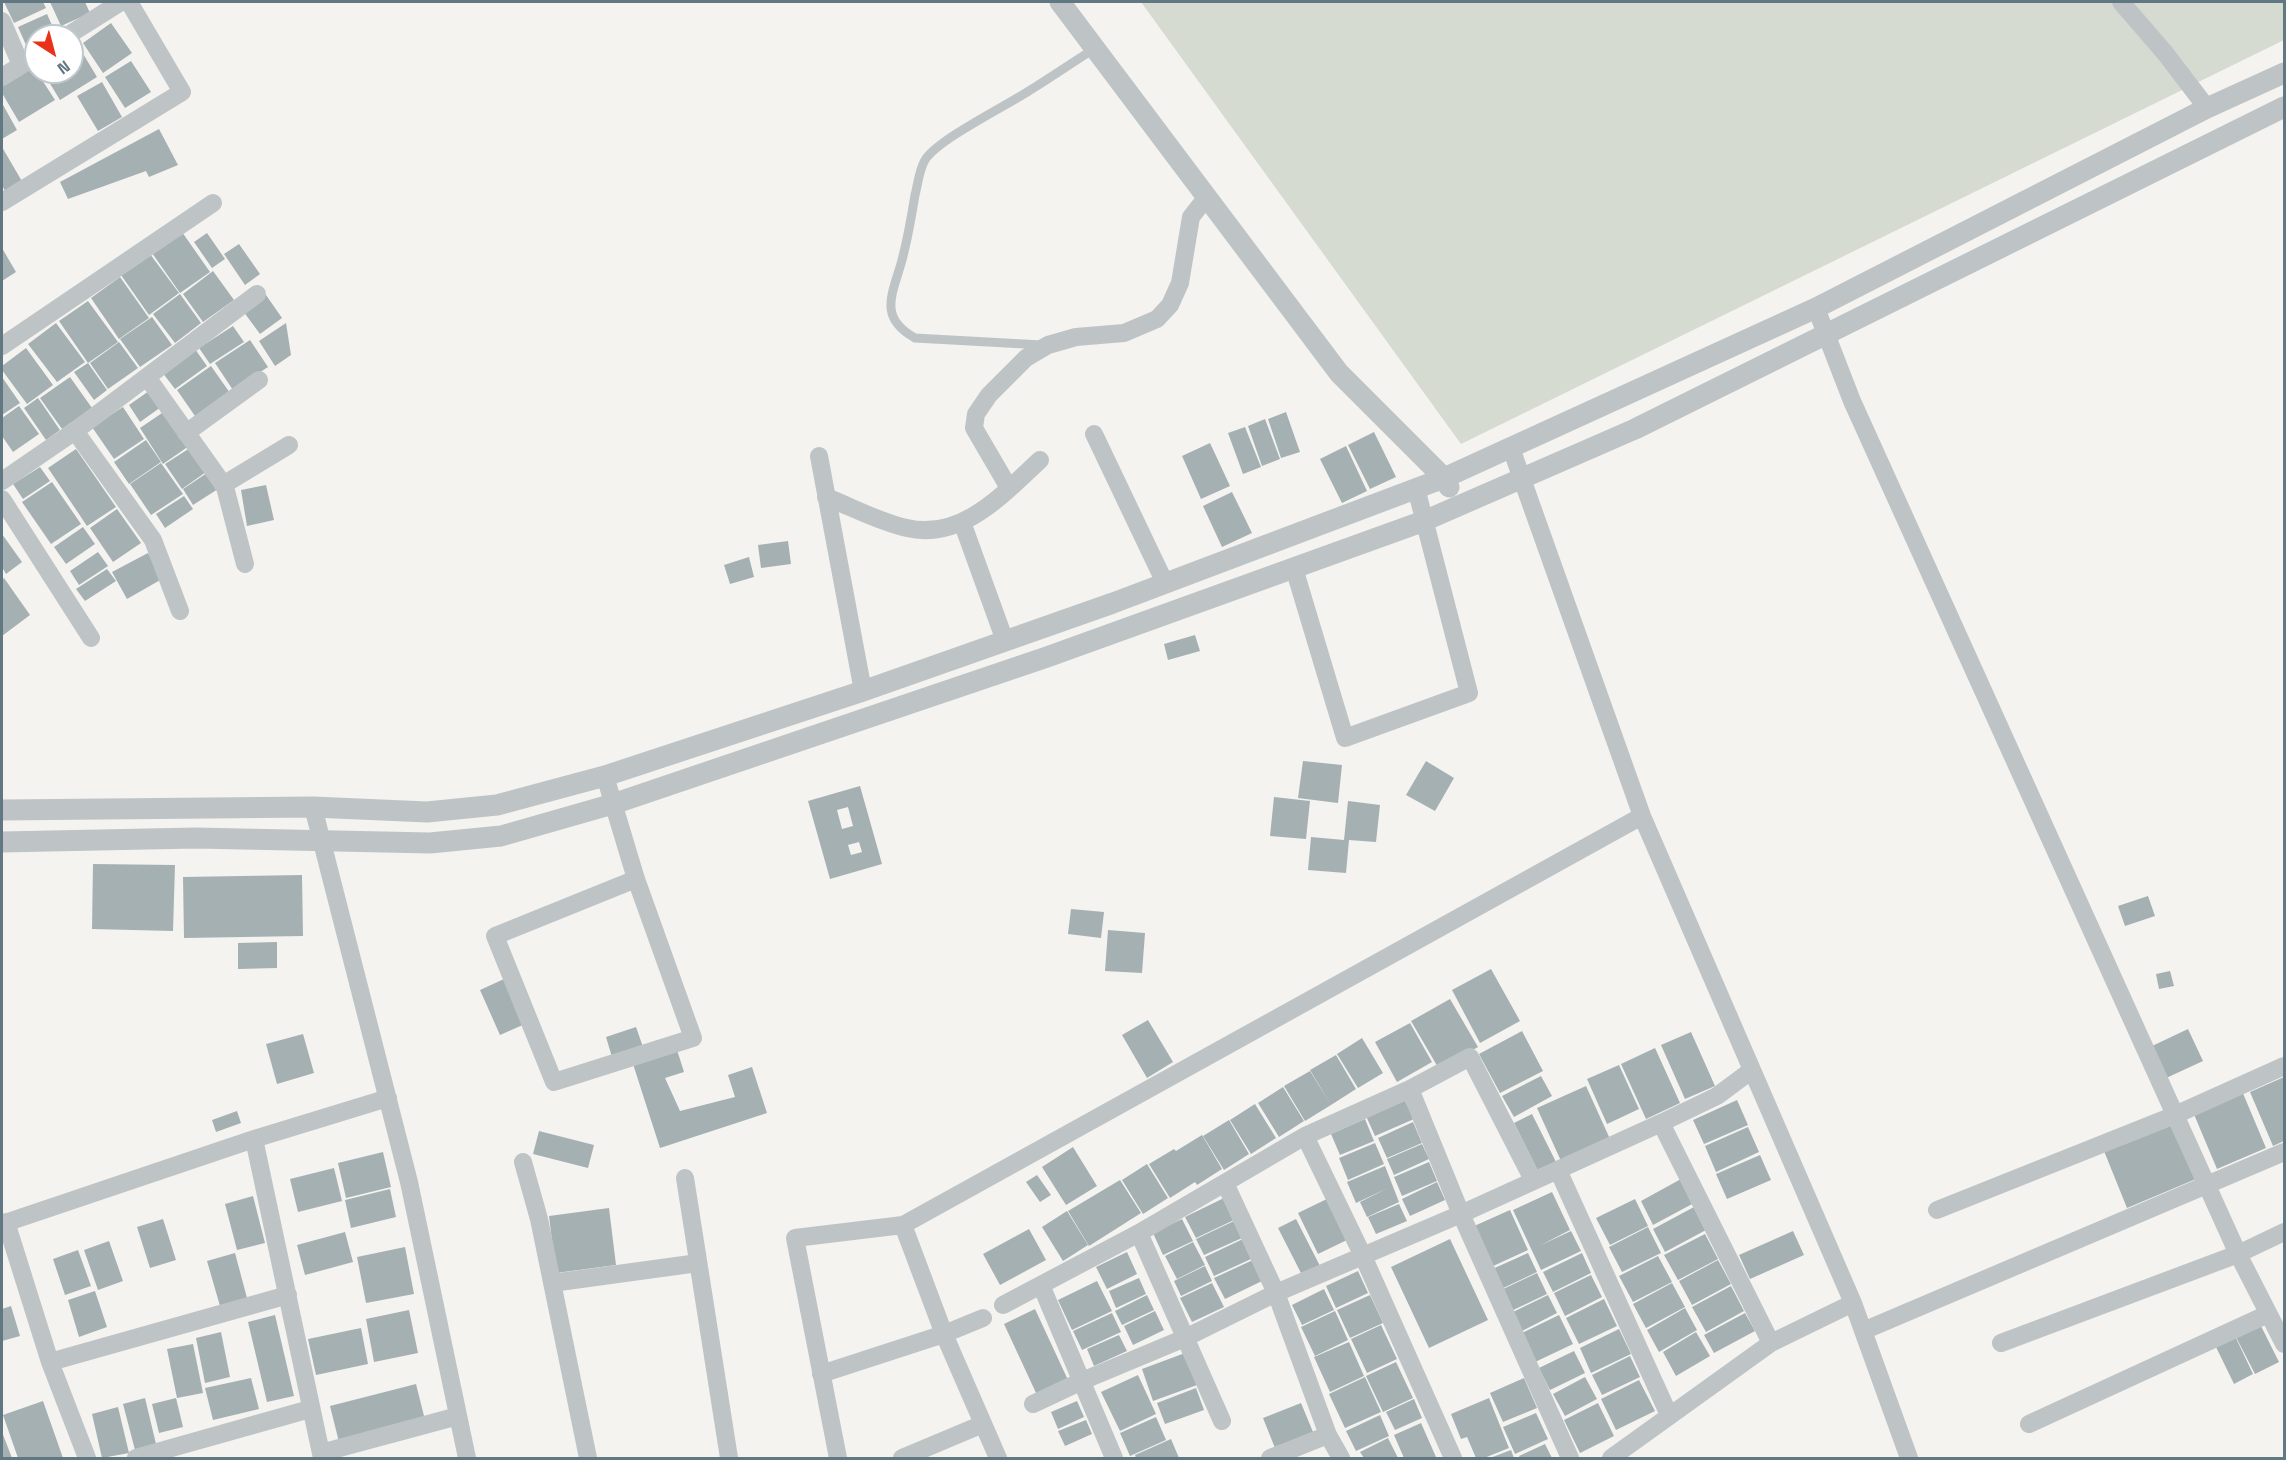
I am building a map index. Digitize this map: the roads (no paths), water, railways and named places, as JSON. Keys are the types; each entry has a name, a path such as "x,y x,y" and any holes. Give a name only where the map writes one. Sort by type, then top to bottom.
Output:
{"street":[{"path":"84,25 121,2"},
{"path":"2,202 182,92 129,2"},
{"path":"1060,2 1339,373 1444,478 1460,505"},
{"path":"2121,2 2165,53 2207,108"},
{"path":"2,21 24,53"},
{"path":"2,77 24,63"},
{"path":"2,810 313,807 427,812 497,805 605,776 1005,641 1444,478 1816,308 2207,108 2284,73"},
{"path":"2,842 196,838 430,843 501,836 613,804 1047,657 1424,521 1635,429 2284,107"},
{"path":"1009,488 974,428 976,414 989,394 1026,358 1048,345 1076,338 1124,333 1157,320 1170,305 1180,283 1191,217 1206,198"},
{"path":"2,346 213,203"},
{"path":"2,481 75,431 257,294"},
{"path":"1816,308 1852,401 2238,1254 2284,1344"},
{"path":"147,377 223,485 245,564"},
{"path":"186,433 259,380"},
{"path":"75,431 153,540 180,611"},
{"path":"1094,434 1165,583"},
{"path":"223,485 289,445"},
{"path":"1511,448 1642,816 1853,1303 1909,1458"},
{"path":"819,456 862,691"},
{"path":"826,497 909,529 932,530 967,521 986,508 1040,460"},
{"path":"1294,568 1345,738 1469,693 1416,488"},
{"path":"2,499 91,638"},
{"path":"962,522 1005,641"},
{"path":"762,724 773,750"},
{"path":"605,776 636,879 693,1038 554,1082 495,936 636,879"},
{"path":"313,807 409,1182 467,1458"},
{"path":"838,1458 795,1238 903,1225 1642,816"},
{"path":"1003,1305 1139,1233 1305,1136 1410,1089 1470,1057 1533,1180"},
{"path":"1937,1210 2175,1115 2284,1066"},
{"path":"1033,1404 1185,1338 1276,1293 1461,1214 1661,1123 1717,1096 1752,1070"},
{"path":"1410,1089 1461,1214 1570,1458"},
{"path":"87,1458 50,1362 4,1223 254,1139 388,1098"},
{"path":"1661,1123 1770,1343"},
{"path":"1305,1136 1363,1256 1453,1458"},
{"path":"254,1139 321,1456 458,1416"},
{"path":"1863,1331 2284,1152"},
{"path":"523,1162 539,1219 588,1458"},
{"path":"1558,1170 1669,1415"},
{"path":"685,1178 729,1458"},
{"path":"1225,1183 1276,1293 1328,1435 1341,1458"},
{"path":"903,1225 944,1334 998,1458"},
{"path":"2001,1343 2238,1254 2284,1232"},
{"path":"1139,1233 1222,1421"},
{"path":"552,1283 698,1263"},
{"path":"1041,1285 1114,1458"},
{"path":"50,1362 288,1295"},
{"path":"1611,1458 1632,1452 1669,1415 1770,1343 1853,1303"},
{"path":"2029,1424 2268,1314"},
{"path":"821,1374 944,1334 983,1318"},
{"path":"136,1458 310,1409"},
{"path":"902,1458 983,1424"},
{"path":"1270,1458 1328,1435"}],"lane":[{"path":"1048,345 915,338 894,321 890,307 891,293 904,250 925,160 945,142 1094,49"}]}
